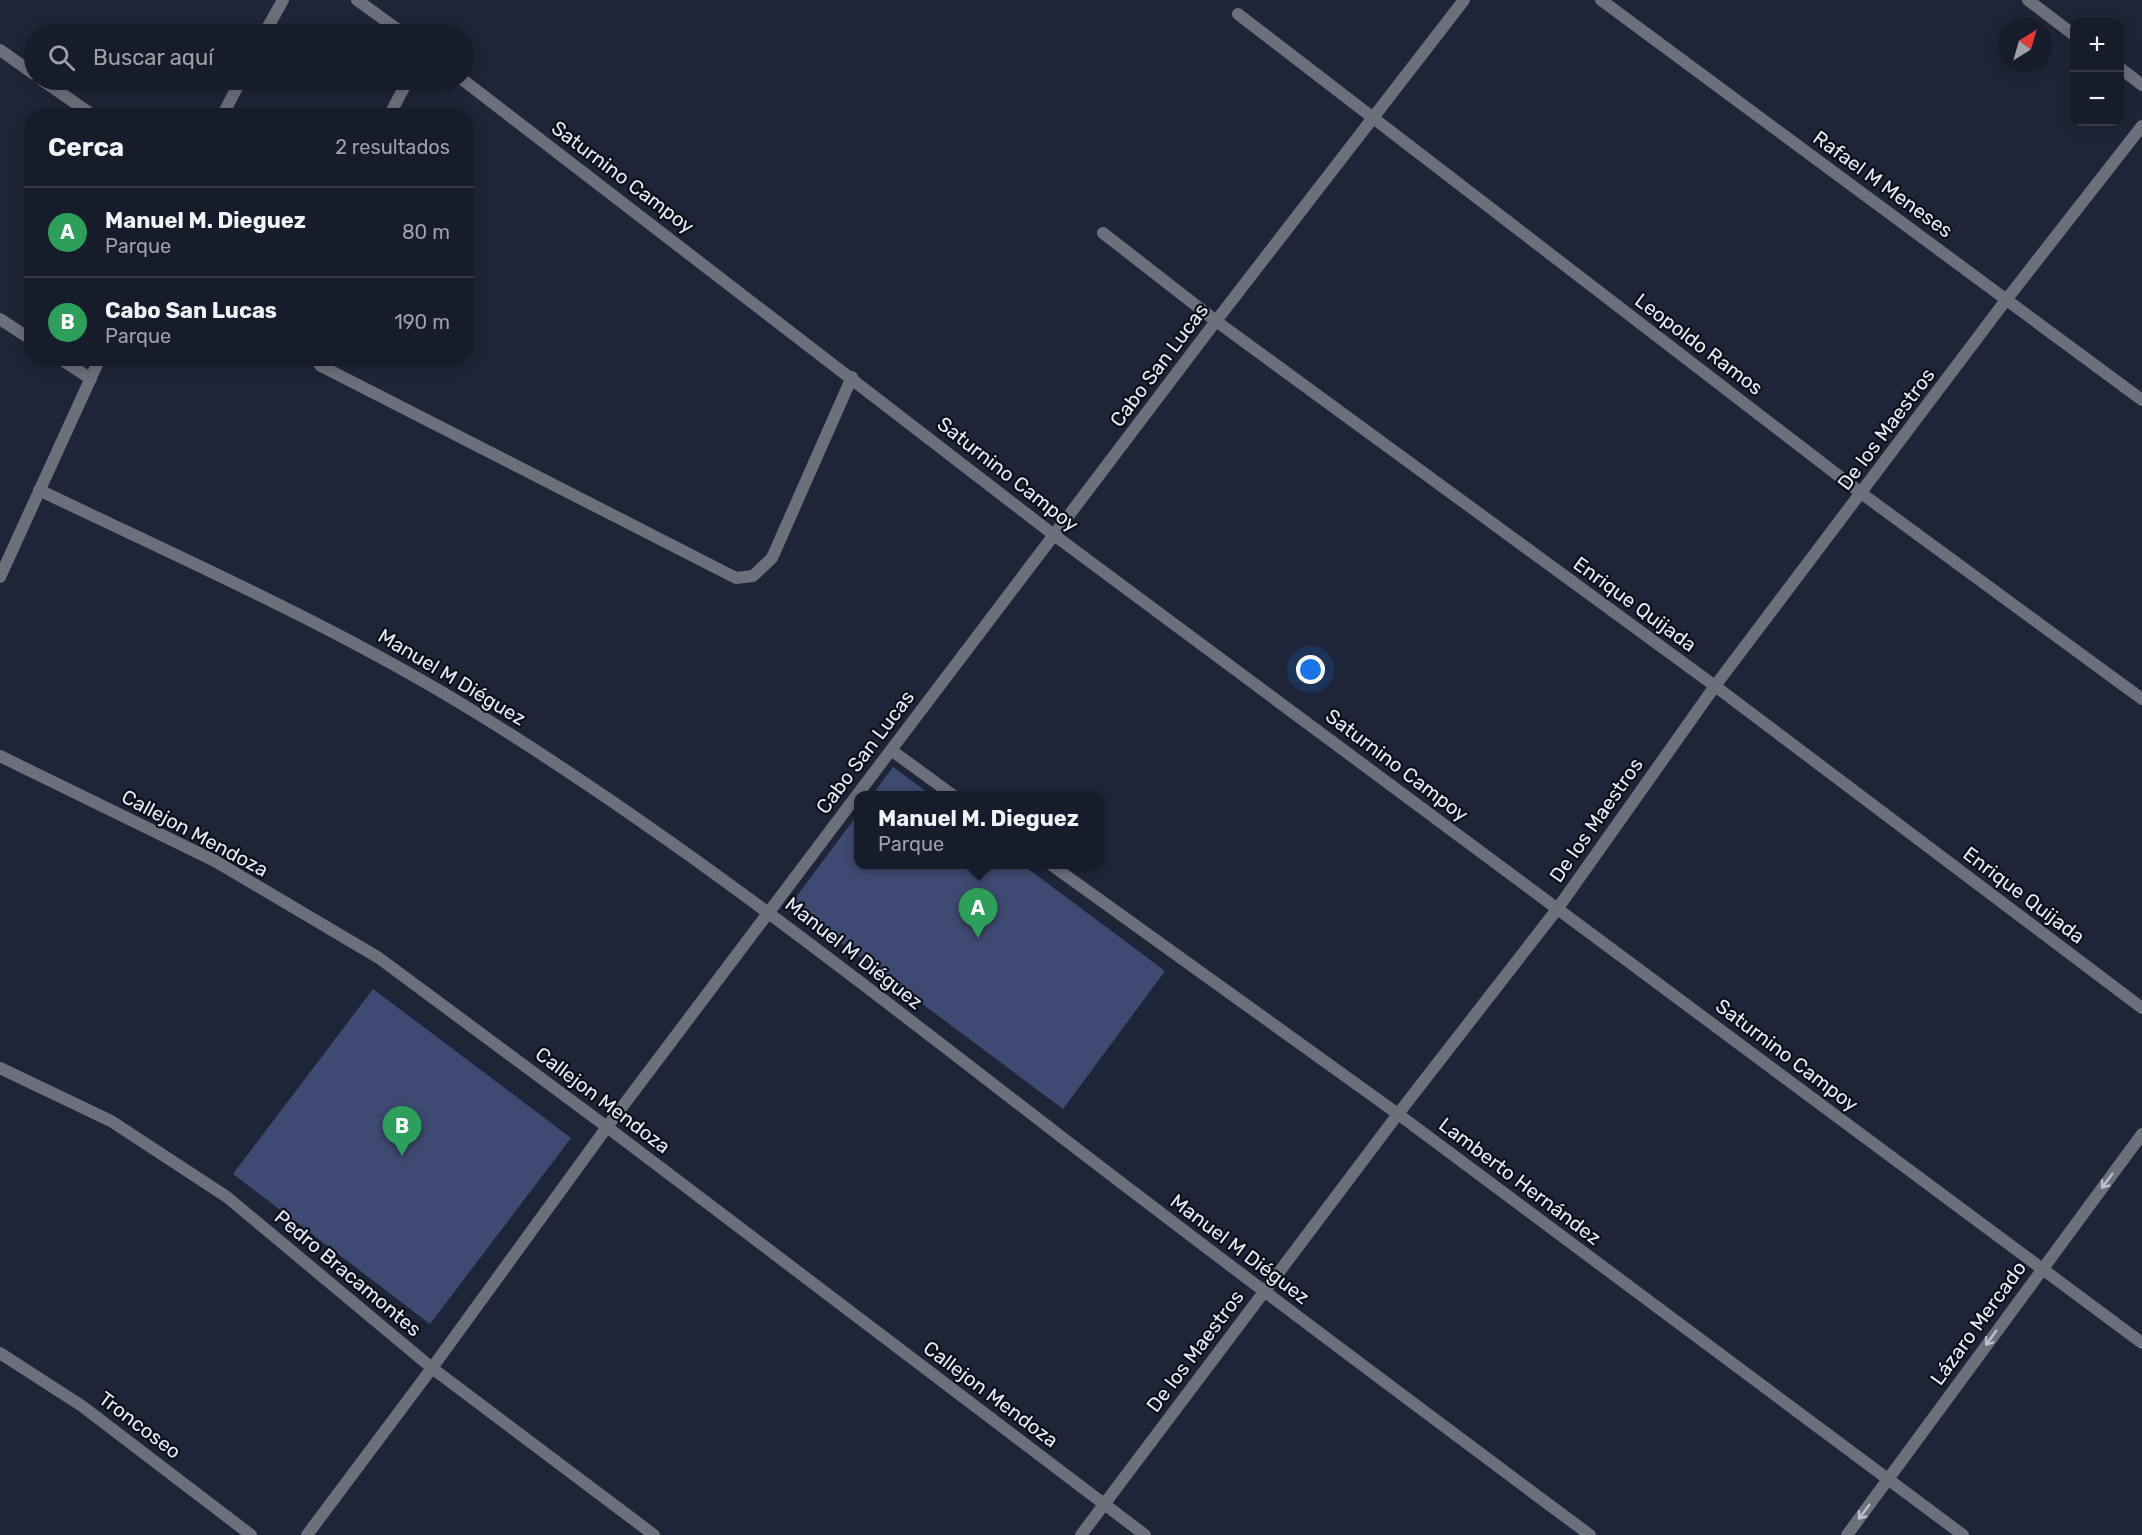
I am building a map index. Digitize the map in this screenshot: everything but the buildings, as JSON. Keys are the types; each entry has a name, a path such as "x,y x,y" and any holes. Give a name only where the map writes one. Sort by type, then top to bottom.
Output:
{"street":[{"path":"269,24 282,0"},
{"path":"357,0 390,24"},
{"name":"Cabo San Lucas","path":"860,791 1216,321 1464,0"},
{"name":"Rafael M Meneses","path":"1601,0 2142,400"},
{"path":"2028,0 2070,32"},
{"name":"Leopoldo Ramos","path":"1238,14 1862,493 2142,699"},
{"path":"0,50 24,67"},
{"path":"2124,71 2142,85"},
{"name":"Saturnino Campoy","path":"474,88 852,377 1054,535 2142,1343"},
{"path":"56,90 82,108"},
{"path":"226,108 236,90"},
{"path":"393,108 403,90"},
{"name":"De los Maestros","path":"1081,1535 1398,1114 1558,908 1715,686 2006,300 2142,126"},
{"name":"Enrique Quijada","path":"1103,233 1216,321 1715,686 2142,1008"},
{"path":"0,319 24,335"},
{"path":"71,366 90,379"},
{"path":"0,577 96,366"},
{"path":"321,366 736,578 753,576 772,558 852,377"},
{"name":"Manuel M Diéguez","path":"39,490 363,646 480,715 598,791 770,912 1263,1292 1590,1535"},
{"path":"891,750 948,791"},
{"name":"Callejon Mendoza","path":"0,756 215,861 379,958 607,1127 1145,1535"},
{"name":"Cabo San Lucas","path":"307,1535 607,1127 854,800"},
{"name":"Lamberto Hernández","path":"1057,869 1398,1114 1963,1535"},
{"name":"Pedro Bracamontes","path":"0,1068 111,1121 227,1197 432,1368 654,1535"},
{"name":"Lázaro Mercado","path":"1846,1535 2142,1134"},
{"name":"Troncoseo","path":"0,1353 82,1406 251,1535"}],"shaded area":[{"path":"893,767 926,791 875,791"},
{"path":"854,819 854,869 1028,869 1165,971 1063,1109 790,905"},
{"path":"373,989 571,1138 430,1324 233,1174"}],"place":[{"name":"Manuel M. Dieguez","path":"978,938"},
{"name":"Cabo San Lucas","path":"402,1156"}]}
